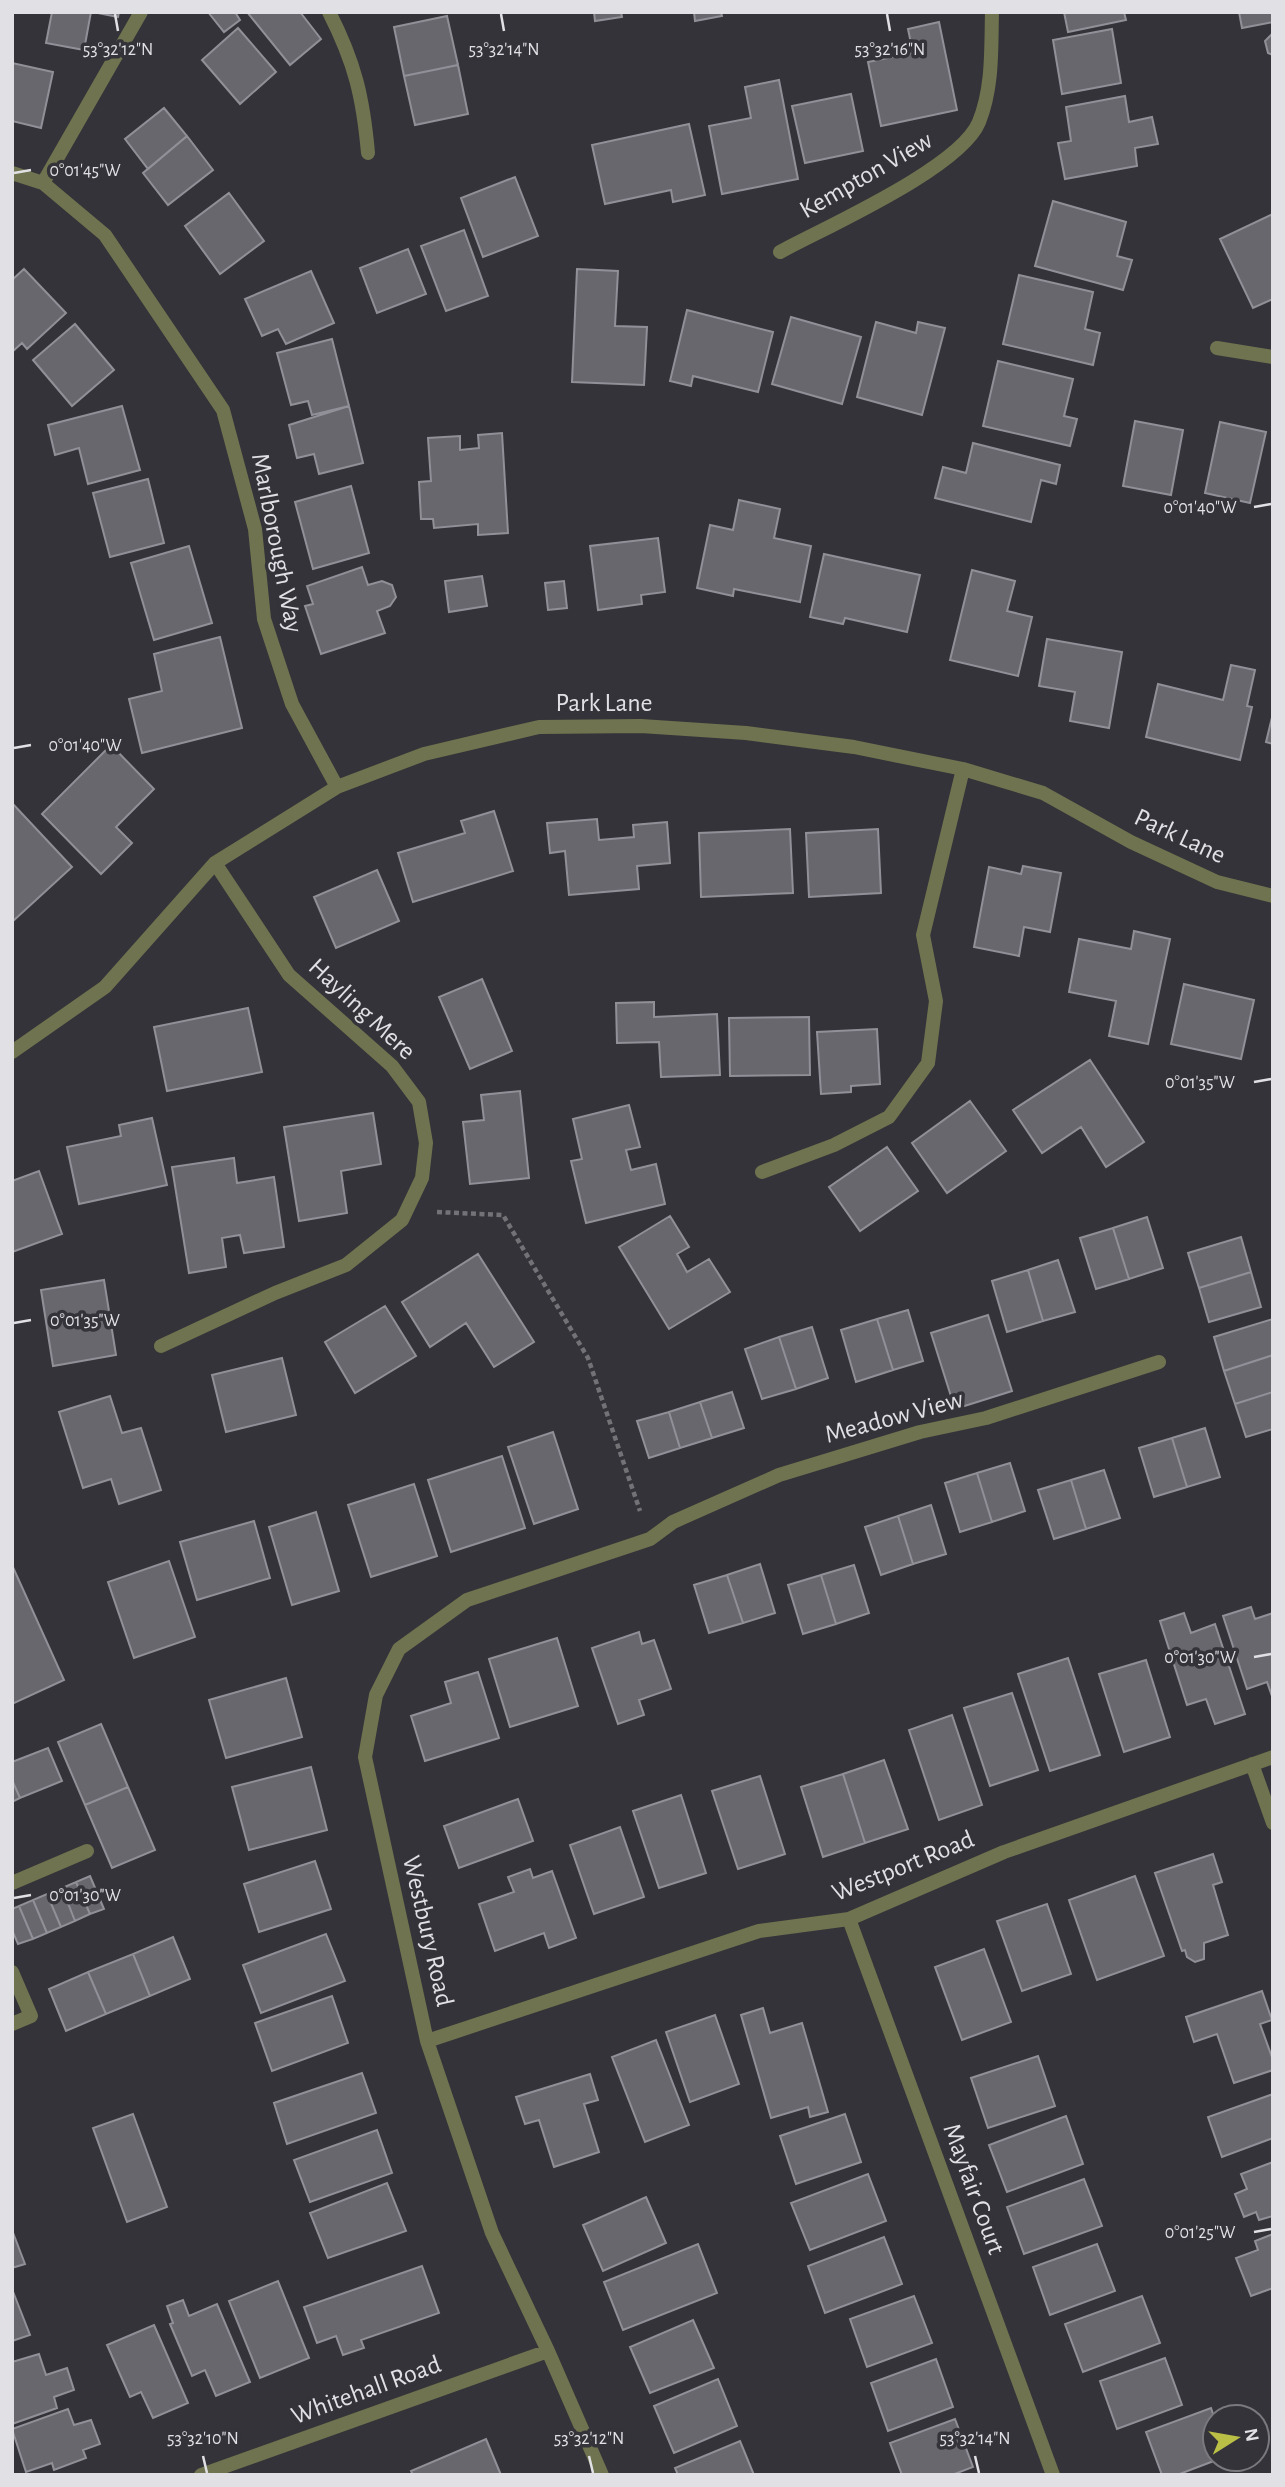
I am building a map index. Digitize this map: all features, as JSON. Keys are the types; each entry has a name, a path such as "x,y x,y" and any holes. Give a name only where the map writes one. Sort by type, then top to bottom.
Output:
{"street":[{"path":"43,183 141,12"},
{"path":"329,12 347,48 363,99 368,153"},
{"name":"Kempton View","path":"780,252 951,157 978,126 990,90 992,12"},
{"name":"Marlborough Way","path":"12,173 43,183 105,235 223,410 255,529 264,618 292,704 337,787"},
{"path":"1217,348 1273,356"},
{"name":"Park Lane","path":"12,1052 106,988 215,863 337,787 424,754 539,727 641,726 746,733 854,747 963,769 1043,793 1131,842 1217,882 1273,896"},
{"path":"762,1172 834,1145 889,1117 928,1063 936,1001 923,935 963,769"},
{"name":"Hayling Mere","path":"161,1346 275,1293 346,1265 402,1220 422,1178 426,1143 419,1102 393,1066 289,975 215,863"},
{"name":"Meadow View","path":"650,1539 673,1522 779,1475 919,1432 986,1418 1159,1362"},
{"name":"Westbury Road","path":"602,2475 548,2351 492,2233 427,2041 365,1757 376,1695 399,1649 467,1600 650,1539"},
{"name":"Westport Road","path":"427,2041 759,1931 849,1919 1004,1852 1273,1757"},
{"path":"1252,1764 1273,1823"},
{"path":"12,1884 87,1851"},
{"name":"Mayfair Court","path":"849,1919 1053,2475"},
{"path":"12,1972 31,2016 12,2024"},
{"name":"Whitehall Road","path":"201,2475 548,2351"}],"path":[{"path":"415,1194 438,1213 503,1215 587,1358 650,1539"}],"building":[{"path":"52,12 91,12 84,50 46,43"},
{"path":"93,12 119,12 118,17"},
{"path":"208,12 235,12 240,20 224,32"},
{"path":"247,12 300,12 321,39 290,65"},
{"path":"594,12 621,12 622,17 595,21"},
{"path":"694,12 721,12 722,16 695,21"},
{"path":"1064,12 1124,12 1126,20 1068,32"},
{"path":"1239,12 1273,12 1273,22 1242,28"},
{"path":"447,16 458,65 404,76 394,27"},
{"path":"939,22 957,110 881,126 868,62 913,53 908,29"},
{"path":"238,28 276,72 240,104 202,60"},
{"path":"1112,29 1121,83 1062,94 1053,40"},
{"path":"1273,33 1273,55 1268,53 1265,41"},
{"path":"12,63 53,72 41,128 12,121"},
{"path":"458,65 468,114 415,125 404,76"},
{"path":"779,80 798,179 722,194 709,126 751,118 745,87"},
{"path":"851,94 863,151 805,163 792,106"},
{"path":"1125,96 1129,122 1152,117 1158,144 1135,148 1137,166 1065,179 1058,143 1071,141 1066,107"},
{"path":"164,108 187,136 148,169 125,139"},
{"path":"689,124 705,195 673,202 671,190 605,204 592,145"},
{"path":"187,136 213,170 168,205 143,173"},
{"path":"515,177 538,236 483,257 461,198"},
{"path":"229,193 264,241 220,274 185,226"},
{"path":"1053,201 1126,222 1117,256 1132,260 1123,290 1035,266"},
{"path":"1273,214 1273,299 1253,308 1220,239"},
{"path":"464,230 488,296 446,311 421,246"},
{"path":"408,249 426,294 377,313 360,268"},
{"path":"24,269 66,313 27,349 22,343 12,352 12,280"},
{"path":"577,269 618,271 615,326 647,327 644,385 572,382"},
{"path":"311,271 334,323 286,344 278,329 262,336 245,299"},
{"path":"1019,275 1093,292 1085,329 1100,333 1093,365 1003,344"},
{"path":"687,310 773,332 758,392 693,376 691,386 670,381"},
{"path":"791,317 861,337 842,404 772,384"},
{"path":"876,322 916,333 918,322 945,328 922,415 857,397"},
{"path":"75,324 114,370 72,406 33,360"},
{"path":"332,339 349,406 312,415 308,401 291,405 277,353"},
{"path":"998,361 1073,379 1064,416 1077,419 1070,446 983,426"},
{"path":"122,406 140,470 88,484 79,448 55,455 48,425"},
{"path":"349,406 363,463 319,474 314,454 297,458 289,425"},
{"path":"1135,421 1183,430 1171,495 1123,486"},
{"path":"1220,422 1266,432 1250,503 1205,493"},
{"path":"502,433 508,533 478,535 478,524 434,528 433,519 421,519 419,482 431,481 428,438 460,436 460,450 479,448 478,435"},
{"path":"973,443 1060,465 1056,484 1041,480 1031,522 935,498 943,467 966,473"},
{"path":"148,479 164,543 110,557 93,493"},
{"path":"351,486 369,553 313,569 295,502"},
{"path":"739,500 780,509 774,538 811,546 800,602 734,589 733,596 697,588 710,525 733,530"},
{"path":"658,538 665,592 641,595 642,604 598,610 590,546"},
{"path":"189,546 212,623 154,640 131,563"},
{"path":"824,554 920,575 907,632 845,618 843,624 810,617"},
{"path":"362,567 368,585 382,581 392,585 396,597 390,606 377,611 385,633 321,654 305,606 313,604 307,586"},
{"path":"972,570 1015,581 1007,611 1032,617 1018,676 950,660"},
{"path":"482,576 487,606 449,612 445,581"},
{"path":"564,581 567,608 548,610 545,583"},
{"path":"220,637 242,728 142,753 129,699 162,691 154,654"},
{"path":"1047,639 1122,652 1109,728 1070,721 1075,692 1039,686"},
{"path":"1231,665 1255,670 1247,706 1252,707 1240,760 1146,737 1158,684 1223,700"},
{"path":"1273,713 1273,744 1266,742"},
{"path":"111,745 154,789 116,827 132,843 101,874 42,814"},
{"path":"12,803 72,867 12,922"},
{"path":"494,811 513,871 413,902 398,853 465,833 461,821"},
{"path":"597,819 599,840 634,837 633,825 667,822 670,863 637,866 639,889 569,895 565,851 550,853 547,823"},
{"path":"790,829 793,893 701,897 699,833"},
{"path":"878,829 881,893 809,897 806,833"},
{"path":"1023,866 1061,873 1050,932 1024,927 1019,956 974,947 989,867 1021,874"},
{"path":"377,870 399,921 336,948 314,897"},
{"path":"1134,931 1170,939 1148,1044 1109,1036 1116,1001 1069,992 1079,939 1131,949"},
{"path":"482,979 512,1051 470,1069 439,997"},
{"path":"1184,984 1254,1000 1241,1059 1171,1044"},
{"path":"654,1002 654,1017 717,1014 720,1075 661,1077 659,1042 617,1043 616,1003"},
{"path":"248,1008 262,1072 167,1091 154,1027"},
{"path":"809,1017 810,1075 730,1076 729,1018"},
{"path":"877,1029 880,1084 851,1086 851,1092 821,1094 817,1032"},
{"path":"1090,1060 1144,1142 1106,1167 1081,1127 1042,1153 1013,1110"},
{"path":"520,1091 529,1178 470,1184 463,1122 484,1120 481,1095"},
{"path":"970,1101 1006,1151 947,1193 912,1143"},
{"path":"629,1105 640,1147 626,1150 631,1170 656,1164 665,1204 586,1223 571,1161 582,1159 573,1119"},
{"path":"373,1113 381,1164 341,1171 347,1213 299,1221 284,1127"},
{"path":"152,1118 167,1185 79,1204 67,1147 121,1136 119,1125"},
{"path":"887,1147 918,1191 860,1231 829,1187"},
{"path":"234,1158 237,1183 274,1177 284,1247 244,1253 240,1235 222,1238 226,1267 189,1273 172,1167"},
{"path":"39,1171 62,1234 12,1252 12,1181"},
{"path":"670,1216 689,1247 677,1254 687,1272 709,1259 730,1292 669,1329 619,1247"},
{"path":"1147,1217 1163,1268 1129,1279 1113,1228"},
{"path":"1113,1228 1129,1279 1096,1289 1080,1238"},
{"path":"1241,1237 1251,1272 1199,1288 1188,1253"},
{"path":"478,1254 534,1342 494,1367 466,1323 430,1347 402,1302"},
{"path":"1058,1260 1075,1312 1043,1321 1028,1270"},
{"path":"1028,1270 1043,1321 1007,1332 992,1281"},
{"path":"1251,1272 1261,1307 1209,1322 1199,1288"},
{"path":"104,1280 116,1355 53,1366 41,1290"},
{"path":"385,1306 416,1356 355,1393 325,1342"},
{"path":"908,1310 923,1361 893,1370 877,1319"},
{"path":"988,1315 1012,1391 955,1409 931,1333"},
{"path":"877,1319 893,1370 856,1382 841,1330"},
{"path":"1273,1319 1273,1355 1224,1371 1214,1337"},
{"path":"812,1327 828,1378 796,1389 779,1337"},
{"path":"779,1337 796,1389 762,1399 745,1349"},
{"path":"1273,1355 1273,1392 1235,1404 1224,1371"},
{"path":"282,1358 296,1415 226,1432 212,1375"},
{"path":"732,1392 744,1428 712,1438 700,1402"},
{"path":"1273,1392 1273,1429 1246,1437 1235,1404"},
{"path":"110,1396 122,1433 141,1428 161,1490 119,1504 111,1479 83,1488 59,1412"},
{"path":"700,1402 712,1438 680,1448 669,1412"},
{"path":"669,1412 680,1448 649,1458 637,1421"},
{"path":"1205,1428 1220,1477 1187,1487 1172,1438"},
{"path":"553,1432 578,1509 534,1524 508,1447"},
{"path":"1172,1438 1187,1487 1154,1497 1139,1448"},
{"path":"502,1456 525,1528 451,1552 428,1480"},
{"path":"1010,1463 1025,1511 992,1522 977,1473"},
{"path":"1104,1470 1120,1518 1086,1529 1071,1480"},
{"path":"977,1473 992,1522 960,1532 945,1483"},
{"path":"1071,1480 1086,1529 1054,1539 1038,1490"},
{"path":"414,1484 437,1556 371,1577 348,1505"},
{"path":"931,1505 946,1554 913,1564 898,1516"},
{"path":"316,1512 339,1591 292,1605 269,1527"},
{"path":"898,1516 913,1564 881,1575 865,1527"},
{"path":"254,1521 270,1578 197,1600 180,1542"},
{"path":"169,1561 195,1637 134,1658 108,1582"},
{"path":"760,1564 775,1613 743,1623 727,1575"},
{"path":"12,1565 64,1680 12,1704"},
{"path":"854,1565 869,1613 836,1624 821,1575"},
{"path":"727,1575 743,1623 709,1633 694,1585"},
{"path":"821,1575 836,1624 803,1634 788,1585"},
{"path":"1251,1607 1255,1619 1273,1613 1273,1699 1267,1682 1247,1689 1223,1616"},
{"path":"1184,1613 1191,1633 1215,1624 1245,1714 1215,1724 1206,1699 1187,1705 1160,1621"},
{"path":"639,1632 642,1644 654,1640 671,1689 639,1700 644,1715 618,1724 592,1648"},
{"path":"557,1638 578,1706 510,1727 489,1659"},
{"path":"1068,1658 1100,1755 1050,1771 1018,1674"},
{"path":"1146,1660 1170,1737 1124,1752 1099,1674"},
{"path":"478,1672 499,1738 425,1761 411,1716 451,1703 445,1682"},
{"path":"286,1678 302,1737 226,1758 209,1700"},
{"path":"1012,1693 1038,1770 990,1786 964,1708"},
{"path":"952,1715 982,1805 939,1820 909,1730"},
{"path":"101,1724 128,1787 85,1805 58,1742"},
{"path":"48,1748 62,1781 20,1798 12,1780 12,1762"},
{"path":"884,1760 908,1829 865,1843 843,1774"},
{"path":"311,1767 327,1830 249,1850 232,1787"},
{"path":"843,1774 865,1843 823,1857 801,1787"},
{"path":"760,1776 785,1854 738,1869 712,1791"},
{"path":"12,1780 20,1798 12,1802"},
{"path":"128,1787 155,1850 112,1868 85,1805"},
{"path":"681,1795 706,1873 659,1888 633,1811"},
{"path":"518,1799 533,1841 459,1868 444,1826"},
{"path":"620,1827 644,1897 594,1914 570,1845"},
{"path":"1213,1854 1222,1882 1213,1885 1228,1935 1204,1943 1204,1959 1195,1962 1187,1957 1185,1950 1182,1951 1155,1873"},
{"path":"315,1861 331,1909 259,1932 244,1884"},
{"path":"530,1869 533,1878 552,1871 576,1938 549,1948 544,1933 495,1951 479,1904 514,1892 508,1877"},
{"path":"90,1876 104,1909 90,1914 76,1882"},
{"path":"1135,1876 1164,1956 1097,1980 1069,1900"},
{"path":"76,1882 90,1914 75,1921 62,1888"},
{"path":"62,1888 75,1921 61,1927 47,1894"},
{"path":"47,1894 61,1927 47,1933 33,1900"},
{"path":"33,1900 47,1933 33,1939 19,1906"},
{"path":"1047,1904 1071,1974 1022,1991 997,1921"},
{"path":"19,1906 33,1939 18,1944 12,1930 12,1909"},
{"path":"326,1934 345,1981 261,2013 243,1965"},
{"path":"173,1937 190,1979 150,1996 133,1954"},
{"path":"984,1949 1011,2022 962,2040 935,1967"},
{"path":"133,1954 150,1996 106,2014 88,1972"},
{"path":"88,1972 106,2014 66,2031 49,1989"},
{"path":"1262,1991 1272,2020 1260,2024 1273,2060 1273,2070 1234,2083 1217,2034 1194,2042 1186,2017"},
{"path":"332,1996 348,2043 272,2071 255,2023"},
{"path":"763,2008 770,2033 802,2023 828,2112 810,2117 808,2107 771,2118 741,2015"},
{"path":"715,2015 739,2084 690,2102 666,2032"},
{"path":"656,2040 689,2125 645,2142 612,2057"},
{"path":"1038,2056 1055,2106 988,2128 971,2078"},
{"path":"362,2073 376,2113 287,2144 274,2103"},
{"path":"590,2074 598,2100 584,2104 599,2152 554,2167 539,2120 525,2124 516,2097"},
{"path":"1273,2094 1273,2138 1222,2157 1208,2117"},
{"path":"133,2114 167,2207 127,2222 93,2128"},
{"path":"845,2114 861,2162 796,2184 780,2136"},
{"path":"1066,2116 1083,2164 1007,2192 989,2145"},
{"path":"377,2130 392,2173 310,2202 294,2160"},
{"path":"1273,2162 1273,2216 1259,2220 1256,2212 1244,2217 1235,2194 1247,2189 1241,2174"},
{"path":"868,2174 886,2221 810,2250 791,2203"},
{"path":"1084,2179 1102,2226 1024,2254 1007,2207"},
{"path":"387,2183 406,2231 328,2258 310,2213"},
{"path":"646,2197 666,2243 603,2271 583,2225"},
{"path":"12,2230 25,2264 12,2268"},
{"path":"1273,2234 1273,2288 1251,2296 1236,2258 1258,2250 1255,2241"},
{"path":"884,2237 902,2284 825,2313 808,2266"},
{"path":"698,2244 717,2293 623,2330 604,2282"},
{"path":"1097,2244 1115,2291 1050,2315 1033,2267"},
{"path":"422,2266 439,2313 361,2340 364,2348 343,2355 336,2336 317,2343 304,2307"},
{"path":"278,2281 309,2358 260,2378 229,2301"},
{"path":"12,2289 30,2335 12,2341"},
{"path":"914,2296 932,2343 867,2367 850,2319"},
{"path":"1142,2296 1160,2343 1083,2372 1065,2324"},
{"path":"183,2300 189,2316 217,2304 250,2382 216,2396 205,2370 192,2376 170,2324 173,2323 167,2306"},
{"path":"693,2320 714,2368 650,2393 630,2347"},
{"path":"154,2325 188,2403 153,2418 141,2392 130,2397 107,2345"},
{"path":"39,2354 46,2375 67,2368 74,2390 54,2397 57,2408 12,2424 12,2362"},
{"path":"1165,2358 1182,2405 1117,2429 1100,2381"},
{"path":"936,2359 953,2407 888,2431 871,2383"},
{"path":"718,2379 737,2426 674,2453 654,2406"},
{"path":"68,2409 74,2425 91,2420 100,2444 83,2450 86,2458 54,2470 52,2463 26,2472 12,2429"},
{"path":"1201,2412 1201,2466 1177,2475 1162,2475 1146,2432"},
{"path":"955,2419 973,2467 952,2475 902,2475 890,2443"},
{"path":"486,2439 501,2475 413,2475 411,2471"},
{"path":"740,2441 754,2475 678,2475 675,2468"}]}
